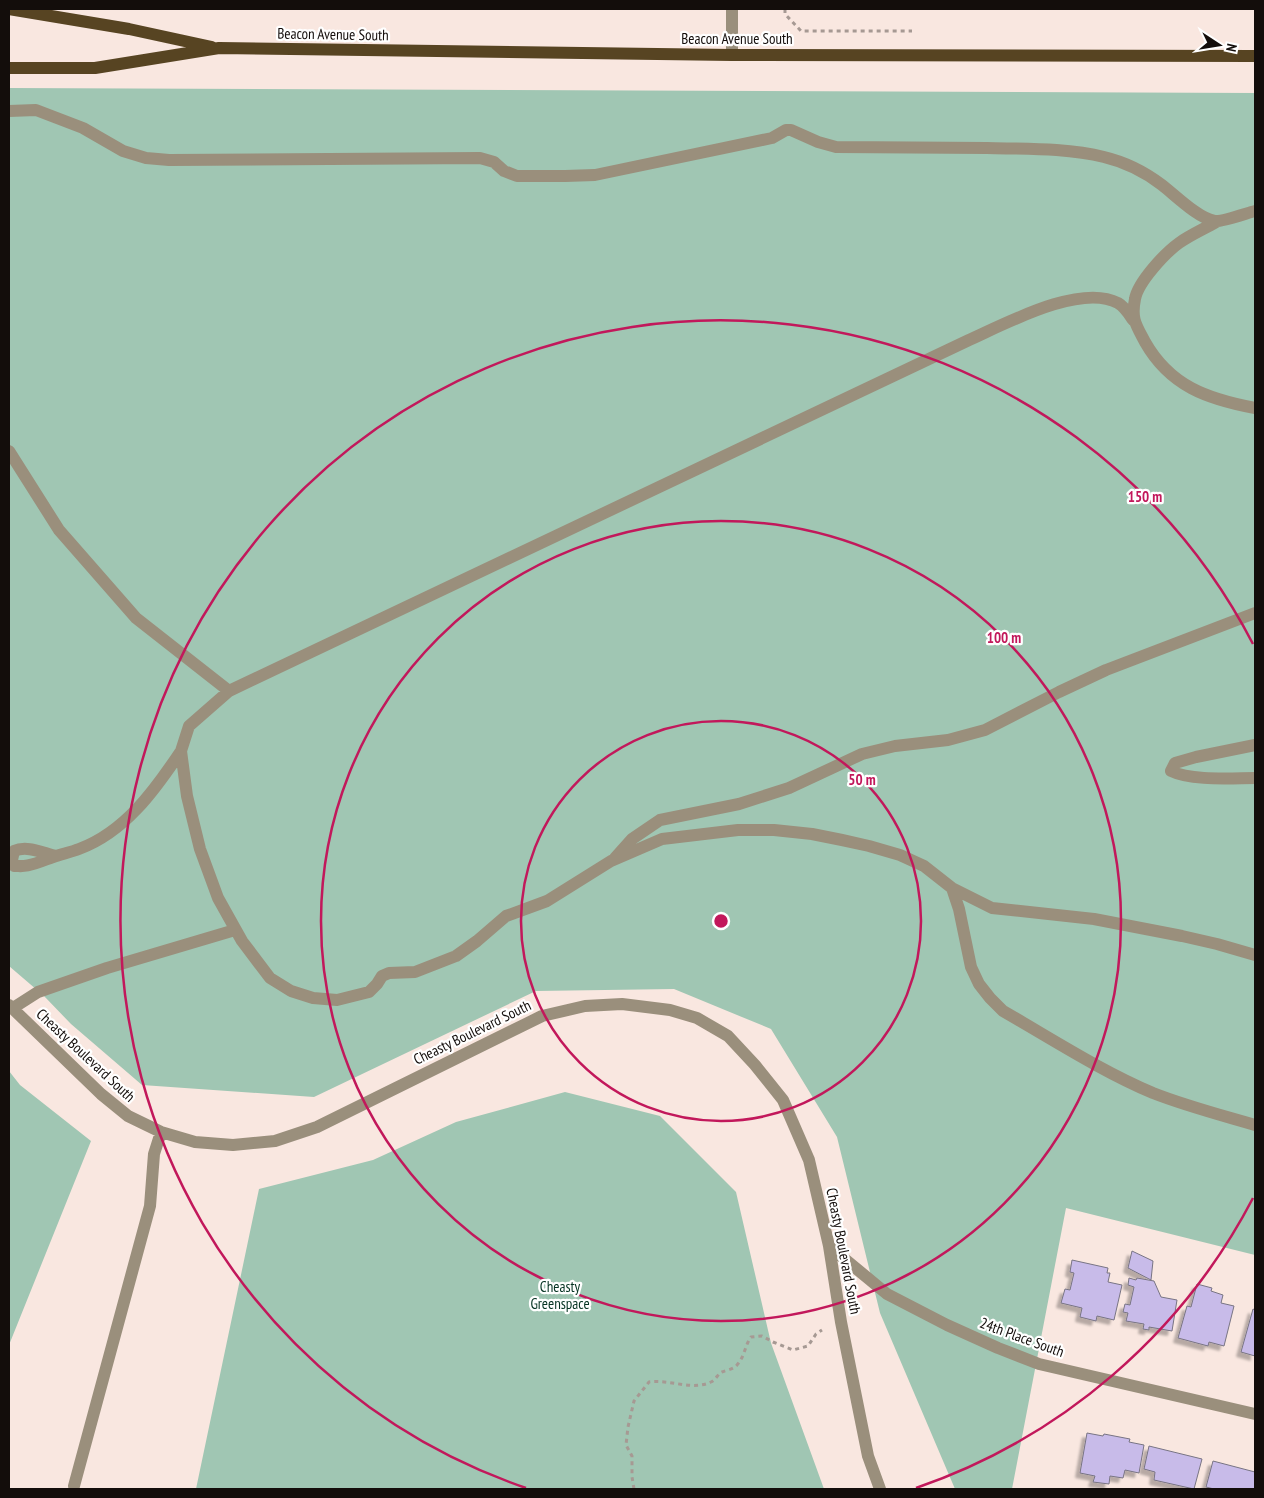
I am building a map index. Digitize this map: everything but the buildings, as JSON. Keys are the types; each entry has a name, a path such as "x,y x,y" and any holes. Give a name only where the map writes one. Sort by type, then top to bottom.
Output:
{"main road":[{"name":"Beacon Avenue South","path":"9,9 129,29 219,48"},
{"name":"Beacon Avenue South","path":"9,68 95,68 219,48 732,55 1255,56"}],"street":[{"path":"732,9 732,55"},
{"path":"9,111 36,110 83,128 123,151 146,158 179,160 480,158 494,162 504,171 517,176 596,175 772,138 786,130 791,130 818,142 836,146 1026,149 1087,153 1122,163 1147,174 1190,208 1216,222"},
{"path":"1133,320 1135,298 1143,283 1152,269 1179,243 1216,222 1255,211"},
{"path":"56,856 20,848 14,851 12,865 26,866 80,849 102,838 125,821 143,803 181,752 189,726 229,691 969,340 1058,303 1094,297 1118,303 1133,320 1159,363 1172,376 1206,395 1255,408"},
{"path":"9,451 59,530 136,618 229,691"},
{"path":"611,861 632,839 660,820 740,804 789,788 862,754 895,746 948,740 985,730 1106,670 1255,613"},
{"path":"1255,745 1196,756 1175,763 1171,771 1179,775 1255,778"},
{"path":"181,752 187,796 200,849 218,898 235,930 270,978 291,990 313,998 337,1000 369,992 382,976 389,973 416,972 456,956 506,916 547,901 611,861 662,839 738,830 774,830 812,834 900,855 924,866 952,888 992,908 1094,919 1182,936 1255,955"},
{"path":"952,888 959,909 971,967 979,984 1003,1010 1112,1074 1185,1105 1255,1125"},
{"path":"11,1007 38,992 107,968 235,930"},
{"name":"Cheasty Boulevard South","path":"11,1007 101,1094 128,1116 161,1132 195,1142 233,1145 274,1141 317,1127 542,1016 585,1006 622,1004 670,1010 697,1018 728,1036 755,1065 783,1100 809,1160 829,1246 841,1322 868,1456 880,1489"},
{"path":"74,1486 150,1206 154,1154 161,1132"},
{"name":"24th Place South","path":"829,1246 887,1294 998,1348 1039,1364 1255,1414"}],"path":[{"path":"785,9 785,14 802,31 912,31"},
{"path":"634,1489 632,1456 626,1444 627,1436 634,1401 649,1382 659,1381 699,1386 712,1381 720,1374 736,1366 743,1356 746,1343 751,1337 762,1336 793,1350 808,1346 816,1334 827,1328"}],"green space":[{"path":"9,88 1255,93 1255,1255 1066,1208 1012,1489 955,1489 880,1313 837,1137 771,1029 674,989 536,991 314,1097 142,1085 71,1024 44,996 9,966"},
{"path":"9,1071 20,1085 91,1141 9,1345"},
{"name":"Cheasty Greenspace","path":"565,1092 660,1116 736,1192 771,1343 824,1489 196,1489 259,1189 373,1160 456,1122"}]}
